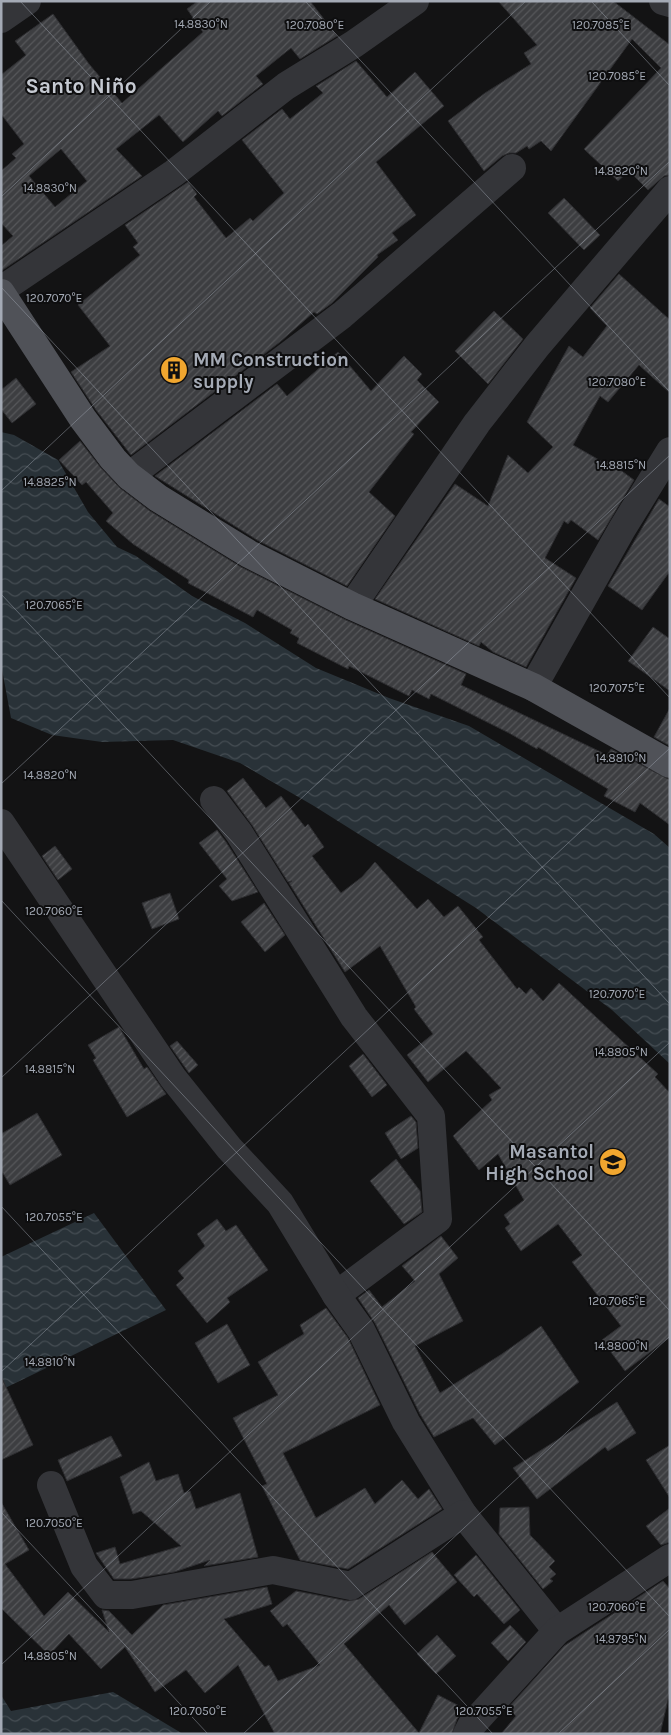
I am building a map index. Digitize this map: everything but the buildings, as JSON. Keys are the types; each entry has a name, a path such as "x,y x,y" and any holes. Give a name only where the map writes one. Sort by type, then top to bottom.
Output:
{"main road":[{"path":"1,291 83,419 113,459 130,476 216,535 352,606 533,687 670,764"}],"street":[{"path":"1,19 27,1"},
{"path":"1,291 174,173 286,86 354,44 415,1"},
{"path":"663,1 670,4"},
{"path":"130,476 342,315 512,168"},
{"path":"352,606 477,423 536,346 670,190"},
{"path":"533,687 666,464"},
{"path":"214,800 239,833 354,1016 431,1116 438,1219 336,1295"},
{"path":"1,823 173,1078 228,1148 280,1203 336,1295 361,1330 406,1422 463,1514 557,1630"},
{"path":"51,1485 84,1566 106,1595 132,1595 273,1570 350,1586 463,1514"},
{"path":"467,1734 471,1726 557,1630 670,1558"}],"water":[{"path":"1,432 14,435 58,460 88,512 117,547 136,556 192,596 245,623 316,668 389,698 469,726 654,834 670,848 670,1064 612,1010 476,908 314,806 240,763 173,740 102,742 52,735 11,718 1,664"},
{"path":"94,1213 166,1310 1,1390 1,1257"},
{"path":"113,1692 183,1734 1,1734 1,1695 11,1711"}],"place":[{"name":"MM Construction supply","path":"174,370"},
{"name":"Masantol High School","path":"613,1162"}],"district":[{"name":"Santo Niño","path":"81,86"}]}
